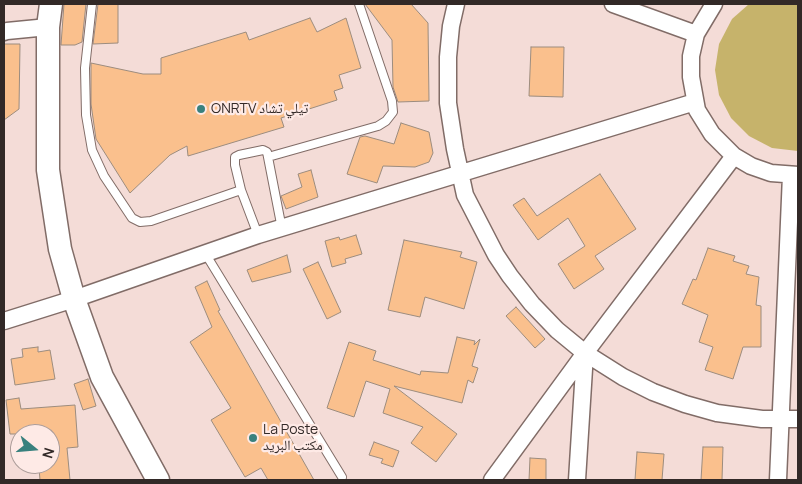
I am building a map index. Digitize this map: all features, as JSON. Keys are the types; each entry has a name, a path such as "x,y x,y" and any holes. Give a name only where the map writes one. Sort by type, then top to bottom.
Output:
{"street":[{"path":"51,4 48,27 48,170 60,249 74,299 102,376 158,480"},
{"path":"456,4 449,41 448,88 452,133 465,195 473,213 510,276 532,304 548,322 585,353 623,378 674,401 717,413 751,418 798,420"},
{"path":"613,4 696,34"},
{"path":"714,4 696,34 690,77 697,110 712,134 734,156 761,170 795,175 778,480"},
{"path":"4,32 48,27"},
{"path":"4,321 74,299 258,235 695,102"},
{"path":"492,480 734,156"},
{"path":"577,480 585,353"}],"lane":[{"path":"92,4 85,68 86,115 92,150 104,176 132,218 140,222 151,221 241,190"},
{"path":"268,157 378,126 386,121 392,112 392,101 358,4"},
{"path":"258,235 241,190 235,165 235,157 239,155 262,150 267,152 282,228"},
{"path":"205,254 342,477"}],"shaded area":[{"path":"749,4 798,4 798,151 772,148 749,136 731,118 719,95 715,70 719,44 732,19"}],"building":[{"path":"64,4 86,4 82,42 75,45 61,45"},
{"path":"98,4 118,4 118,43 93,44"},
{"path":"365,4 411,4 428,23 429,101 398,102 393,87 392,40"},
{"name":"ONRTV تيلي تشاد","path":"310,18 317,32 346,18 361,68 339,75 343,88 334,91 337,100 281,118 284,127 188,156 187,146 170,155 130,193 96,139 91,104 91,63 143,74 161,74 161,58 246,32 249,40"},
{"path":"4,44 20,44 19,109 4,120"},
{"path":"531,47 564,47 563,97 529,96"},
{"path":"401,123 429,132 433,153 429,162 415,167 383,166 377,183 347,174 360,137 365,136 394,144"},
{"path":"311,170 318,197 286,209 281,196 302,187 298,174"},
{"path":"600,174 636,229 595,256 604,269 574,289 558,264 585,246 568,218 538,240 513,205 524,198 537,216"},
{"path":"356,235 362,254 345,259 346,263 332,267 325,241 339,237 340,240"},
{"path":"404,240 462,252 460,257 477,262 464,309 425,297 420,317 388,310"},
{"path":"708,248 735,256 733,261 749,266 746,274 759,277 756,305 761,306 761,347 743,347 733,379 705,370 713,347 699,342 708,315 682,304 693,279 696,280"},
{"path":"287,255 291,272 252,282 247,270"},
{"path":"318,262 341,312 327,319 303,269"},
{"path":"207,281 220,310 218,311 314,480 268,480 261,468 245,477 211,420 231,408 190,342 212,327 195,287"},
{"path":"516,307 545,339 535,348 506,316"},
{"path":"457,337 475,341 474,345 480,339 472,366 478,368 473,383 468,380 462,403 394,386 457,434 436,462 411,443 423,427 383,413 390,389 366,381 354,417 327,408 349,342 376,351 373,360 420,375 421,371 448,373"},
{"path":"38,347 38,352 50,350 55,379 15,385 11,359 23,357 22,349"},
{"path":"88,379 96,406 83,410 74,384"},
{"path":"19,398 21,409 75,405 78,447 67,448 70,480 40,480 40,474 60,474 60,424 10,424 10,434 6,400"},
{"path":"374,442 399,451 393,467 381,463 383,459 369,455"},
{"path":"703,447 723,447 722,480 701,480"},
{"path":"637,452 664,454 662,480 635,480"},
{"path":"530,458 546,459 546,480 529,480"}],"place":[{"name":"ONRTV تيلي تشاد","path":"201,109"},
{"name":"La Poste مكتب البريد","path":"253,438"}]}
